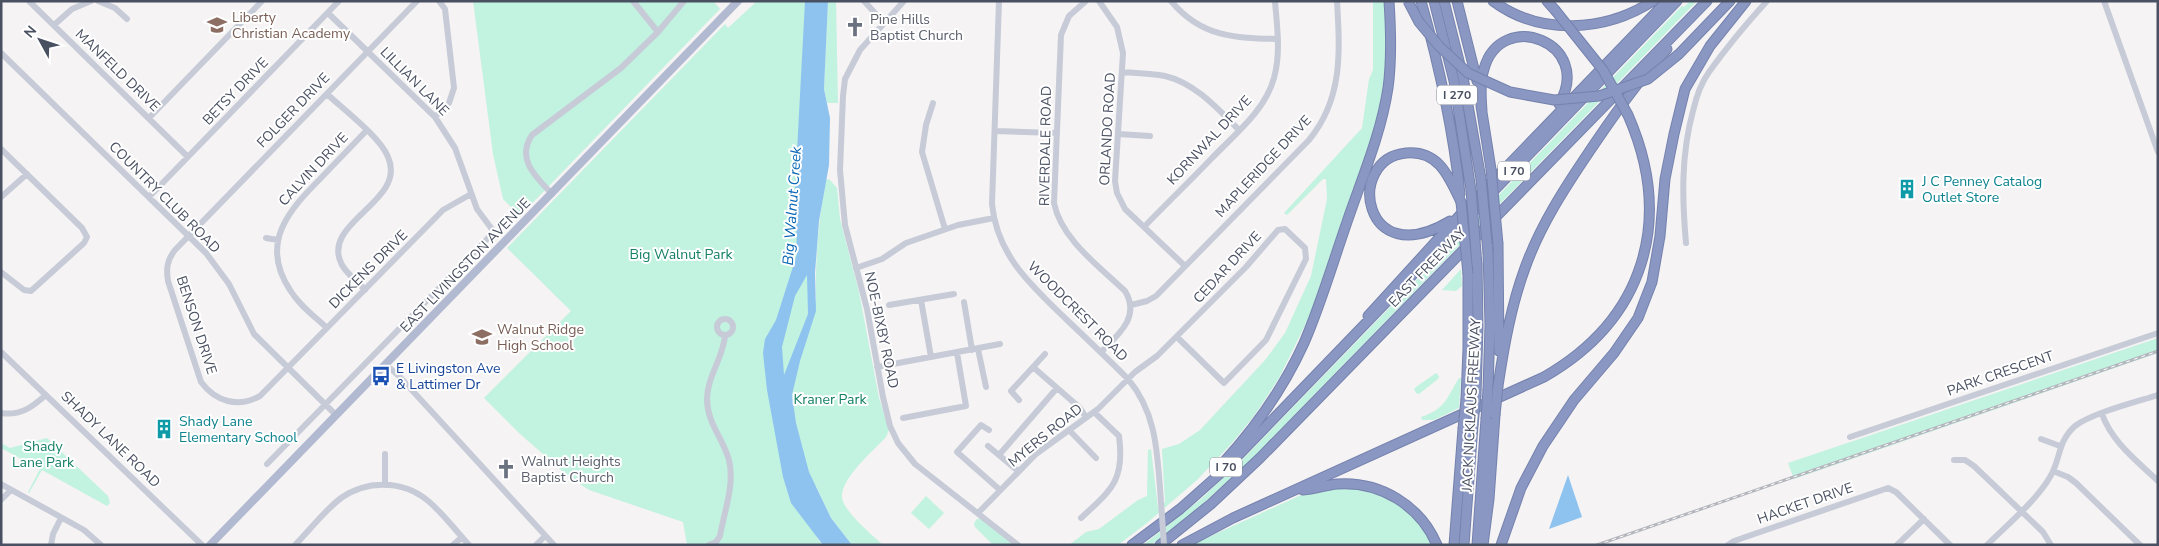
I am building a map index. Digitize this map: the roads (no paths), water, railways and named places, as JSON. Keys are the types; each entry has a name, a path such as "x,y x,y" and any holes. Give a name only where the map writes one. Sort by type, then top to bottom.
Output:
{"highway":[{"path":"1136,542 1177,508 1230,455 1270,404 1304,342 1378,127 1388,89 1391,55 1389,1"},
{"path":"1408,1 1419,22 1439,46 1468,73 1510,92 1554,100 1599,96 1648,78 1679,54 1730,1"},
{"path":"1422,1 1450,123 1461,202 1468,274 1466,399 1454,545"},
{"name":"JACK NICKLAUS FREEWAY","path":"1434,1 1454,81 1471,190 1476,265 1478,327 1476,395 1464,545"},
{"name":"JACK NICKLAUS FREEWAY","path":"1444,1 1463,77 1481,179 1488,252 1490,325 1488,389 1477,545"},
{"path":"1458,1 1475,72 1491,169 1498,244 1498,386"},
{"path":"1493,1 1508,11 1528,20 1571,26 1611,21 1633,13 1653,1"},
{"path":"1547,1 1594,57 1612,84 1628,115 1646,165 1650,196 1648,234"},
{"path":"1350,340 1375,306 1461,214 1667,1"},
{"name":"EAST FREEWAY","path":"1136,542 1180,510 1202,490 1350,340 1676,1"},
{"path":"1483,545 1489,499 1498,386 1504,343 1524,268 1538,235 1553,207 1630,91 1707,1"},
{"name":"EAST FREEWAY","path":"1160,545 1212,504 1260,458 1707,1"},
{"path":"1182,545 1233,518 1530,384 1567,364 1598,337 1623,305 1640,267 1665,178 1685,89 1710,46 1746,1"},
{"path":"1482,111 1481,90 1484,68 1497,48 1506,41 1524,36 1534,37 1548,44 1560,55 1565,63 1566,88 1560,102 1530,142"},
{"path":"1461,202 1442,166 1430,156 1418,153 1403,153 1386,161 1375,174 1370,186 1370,200 1376,216 1388,229 1401,235 1411,236 1433,231 1461,214"},
{"path":"1501,545 1521,488 1543,446 1574,400 1614,353 1638,318 1652,282 1660,236 1665,178"},
{"path":"1290,492 1339,484 1357,484 1375,488 1395,496 1414,511 1427,526 1437,545"}],"main road":[{"name":"EAST LIVINGSTON AVENUE","path":"210,545 738,1"}],"street":[{"name":"MANFELD DRIVE","path":"30,1 188,157"},
{"path":"54,26 72,9 91,1"},
{"path":"98,1 114,8 127,19"},
{"path":"149,118 262,1"},
{"name":"BETSY DRIVE","path":"149,197 339,1"},
{"name":"FOLGER DRIVE","path":"189,237 416,1"},
{"path":"435,117 449,103 454,88 445,9 439,1"},
{"path":"634,1 658,32"},
{"path":"552,194 531,171 526,162 526,149 530,138 545,123 610,78 658,32 684,1"},
{"path":"864,1 884,23"},
{"name":"NOE-BIXBY ROAD","path":"904,1 865,43 851,64 845,79 840,170 843,215 866,304 890,426 901,448 919,467 979,512 1018,545"},
{"name":"WOODCREST ROAD","path":"999,1 992,204 994,218 1004,248 1020,273 1128,379 1143,400 1152,420 1157,446 1164,545"},
{"name":"RIVERDALE ROAD","path":"1086,1 1069,16 1061,35 1054,203 1059,219 1072,239 1125,291 1131,305"},
{"name":"ORLANDO ROAD","path":"1099,1 1117,27 1123,53 1116,193 1125,209 1185,266"},
{"path":"1171,1 1190,19 1212,32 1243,38 1278,39"},
{"name":"KORNWAL DRIVE","path":"1144,227 1239,130 1258,109 1271,87 1277,60 1278,39 1275,1"},
{"name":"MAPLERIDGE DRIVE","path":"1131,305 1152,299 1308,140 1321,124 1334,96 1337,73 1337,1"},
{"path":"1709,72 1710,66 1718,53 1761,1"},
{"path":"1686,243 1683,185 1685,142 1697,97 1709,72 1729,43 1767,1"},
{"path":"2104,1 2158,152"},
{"name":"LILLIAN LANE","path":"325,405 494,232 477,209 470,194 464,168 455,148 435,117 328,13"},
{"name":"COUNTRY CLUB ROAD","path":"1,53 206,253 219,270 254,334 336,415"},
{"path":"1122,72 1161,75 1178,80 1204,97 1239,130"},
{"path":"327,94 382,146 389,157 391,168 390,180 380,195 343,235 338,252 344,268 366,290"},
{"path":"933,103 926,125 922,152 945,229"},
{"name":"CALVIN DRIVE","path":"327,328 295,297 285,283 279,266 278,240 285,219 292,208 366,131"},
{"path":"996,131 1057,134"},
{"path":"1118,134 1150,136"},
{"path":"1,149 84,230 87,236 84,243 37,286 28,291 1,272"},
{"path":"1,197 27,174"},
{"name":"DICKENS DRIVE","path":"288,368 443,210 470,194"},
{"path":"856,268 882,259 906,243 945,229 994,218"},
{"name":"CEDAR DRIVE","path":"1128,379 1157,356 1177,336 1246,267 1278,230 1285,230 1304,248 1306,259 1266,340 1224,383 1177,336"},
{"name":"BENSON DRIVE","path":"189,237 172,254 166,271 200,379 206,390 226,401 248,402 265,392 288,368"},
{"path":"266,238 278,240"},
{"path":"889,305 954,294"},
{"path":"920,300 932,357"},
{"path":"964,302 986,387"},
{"path":"1101,352 1127,324 1131,305"},
{"name":"PARK CRESCENT","path":"1850,437 2158,333"},
{"path":"709,545 716,542 720,536 731,476 728,457 712,423 707,402 708,391 722,353 725,336"},
{"path":"877,367 1000,344"},
{"name":"SHADY LANE ROAD","path":"1,352 202,545"},
{"path":"903,418 966,406 957,352"},
{"path":"1019,400 1012,391 1045,354"},
{"path":"386,365 398,375 554,545"},
{"path":"1033,367 1079,407 1086,417"},
{"name":"MYERS ROAD","path":"979,512 1036,454 1094,412 1128,379"},
{"path":"999,455 1057,388"},
{"path":"1,413 22,412 36,405 46,394"},
{"path":"1987,545 2042,488 2053,471 2060,446 2076,426 2102,414 2158,395"},
{"path":"267,464 325,405"},
{"path":"1081,518 1111,489 1119,471 1119,436 1094,412"},
{"path":"2102,414 2106,426 2113,437 2158,481"},
{"path":"989,430 981,425 957,452 1000,490"},
{"path":"1069,430 1096,458"},
{"path":"2041,439 2060,446"},
{"path":"988,446 1018,472"},
{"path":"385,454 385,485"},
{"path":"1954,460 1964,460 1971,464 2043,532 2051,545"},
{"path":"2053,471 2068,477 2140,545"},
{"path":"1,484 84,530 101,545"},
{"path":"295,545 341,498 366,487 385,485 402,487 423,497 469,545"},
{"name":"HACKET DRIVE","path":"1728,545 1890,489 1924,519"},
{"path":"1,500 11,490"},
{"path":"51,545 53,534 62,518"},
{"path":"1897,545 1924,519 1950,545"},
{"path":"536,545 545,536"},
{"path":"453,545 462,537"}],"water":[{"path":"805,1 828,1 824,89 830,118 829,165 819,221 815,273 816,311 800,361 792,395 796,423 809,472 831,518 852,545 823,545 791,503 783,477 767,390 763,353 765,339 776,320 797,254 795,189","holes":["807,275 808,314 784,375 782,347 795,296"]},
{"path":"1568,475 1582,517 1549,529"}],"railway":[{"path":"1597,545 2158,351"}],"place":[{"name":"Liberty Christian Academy","path":"217,25"},
{"name":"Pine Hills Baptist Church","path":"855,27"},
{"name":"J C Penney Catalog Outlet Store","path":"1907,189"},
{"name":"Walnut Ridge High School","path":"482,337"},
{"name":"E Livingston Ave & Lattimer Dr","path":"381,376"},
{"name":"Shady Lane Elementary School","path":"164,429"},
{"name":"Walnut Heights Baptist Church","path":"506,469"}],"water label":[{"name":"Big Walnut Creek","path":"792,206"}],"park label":[{"name":"Big Walnut Park","path":"681,254"},
{"name":"Kraner Park","path":"830,399"},
{"name":"Shady Lane Park","path":"43,454"}]}
